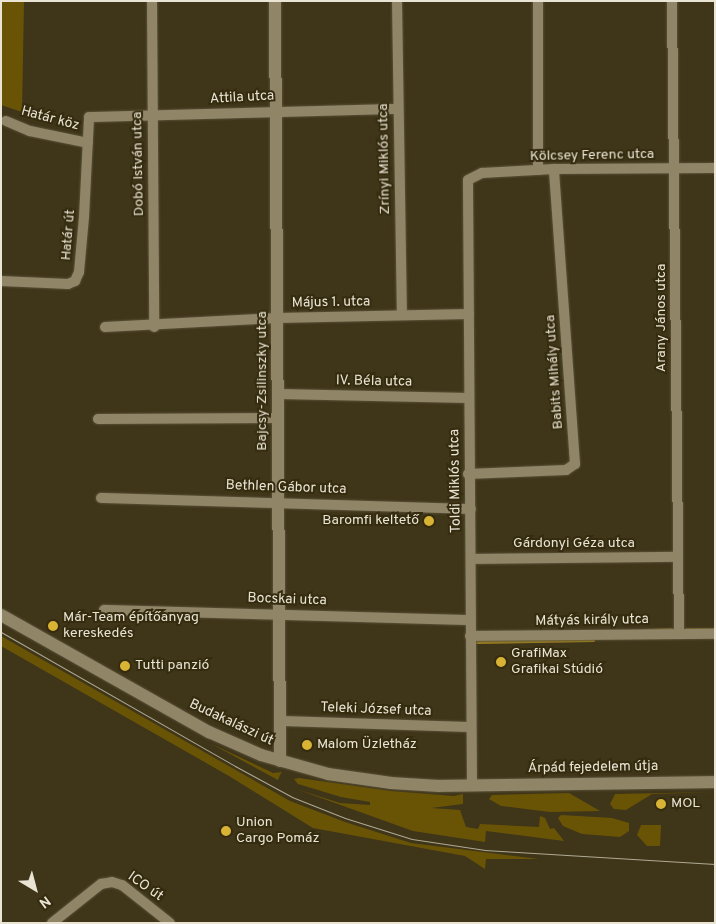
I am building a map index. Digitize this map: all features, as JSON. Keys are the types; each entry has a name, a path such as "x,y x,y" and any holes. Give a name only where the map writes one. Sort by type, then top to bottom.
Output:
{"street":[{"name":"Dobó István utca","path":"152,1 154,326"},
{"name":"Bajcsy-Zsilinszky utca","path":"275,1 280,761"},
{"name":"Zrínyi Miklós utca","path":"397,1 397,109 402,315"},
{"path":"538,1 538,170"},
{"name":"Arany János utca","path":"672,1 679,634"},
{"name":"Attila utca","path":"89,116 152,116 276,110 397,109"},
{"name":"Határ út","path":"1,281 68,284 75,282 82,248 89,116"},
{"name":"Határ köz","path":"6,121 30,131 88,143"},
{"name":"Kölcsey Ferenc utca","path":"470,177 554,169 715,168"},
{"name":"Babits Mihály utca","path":"468,474 566,470 575,464 554,169"},
{"name":"Toldi Miklós utca","path":"470,177 466,194 469,314 468,474 471,509 472,785"},
{"name":"Május 1. utca","path":"105,327 154,326 277,318 469,314"},
{"name":"IV. Béla utca","path":"278,394 469,398"},
{"path":"98,419 278,418"},
{"name":"Bethlen Gábor utca","path":"101,498 278,501 471,509"},
{"name":"Gárdonyi Géza utca","path":"471,559 678,558"},
{"name":"Bocskai utca","path":"104,610 470,620"},
{"name":"Budakalászi út","path":"1,615 209,732 280,761 328,774 381,782 472,785"},
{"name":"Mátyás király utca","path":"470,636 715,634"},
{"name":"Teleki József utca","path":"280,721 471,727"},
{"name":"Árpád fejedelem útja","path":"472,785 715,782"},
{"name":"ICO út","path":"52,923 101,884 122,885 170,923"}],"shaded area":[{"path":"1,1 24,1 22,112 1,105"},
{"path":"1,636 290,801 345,822 411,843 539,859 486,859 485,869 465,856 313,828 229,776 1,646"},
{"path":"210,743 273,773 282,772 278,780"},
{"path":"299,778 391,791 454,796 463,794 463,804 431,808 460,810 466,827 478,829 480,824 539,827 540,816 545,818 550,829 554,828 564,841 486,831 485,842 413,831 296,789 340,803 370,805 370,802 341,797 298,784 294,779"},
{"path":"715,792 652,794 626,810 614,809 610,804 615,794"},
{"path":"569,793 600,811 550,812 501,806 489,799 492,795"},
{"path":"561,815 612,818 629,823 629,831 620,837 582,834 563,826 558,818"},
{"path":"641,825 661,825 660,846 647,846 637,835"}],"waterway":[{"path":"644,630 672,629"},
{"path":"686,629 715,629"},
{"path":"476,642 593,640"}],"tram line":[{"path":"1,632 292,797 345,818 412,839 485,850 715,864"}],"place":[{"name":"Baromfi keltető","path":"429,521"},
{"name":"Már-Team építőanyag kereskedés","path":"53,626"},
{"name":"GrafiMax Grafikai Stúdió","path":"501,662"},
{"name":"Tutti panzió","path":"125,666"},
{"name":"Malom Üzletház","path":"307,745"},
{"name":"MOL","path":"661,804"},
{"name":"Union Cargo Pomáz","path":"226,831"}]}
